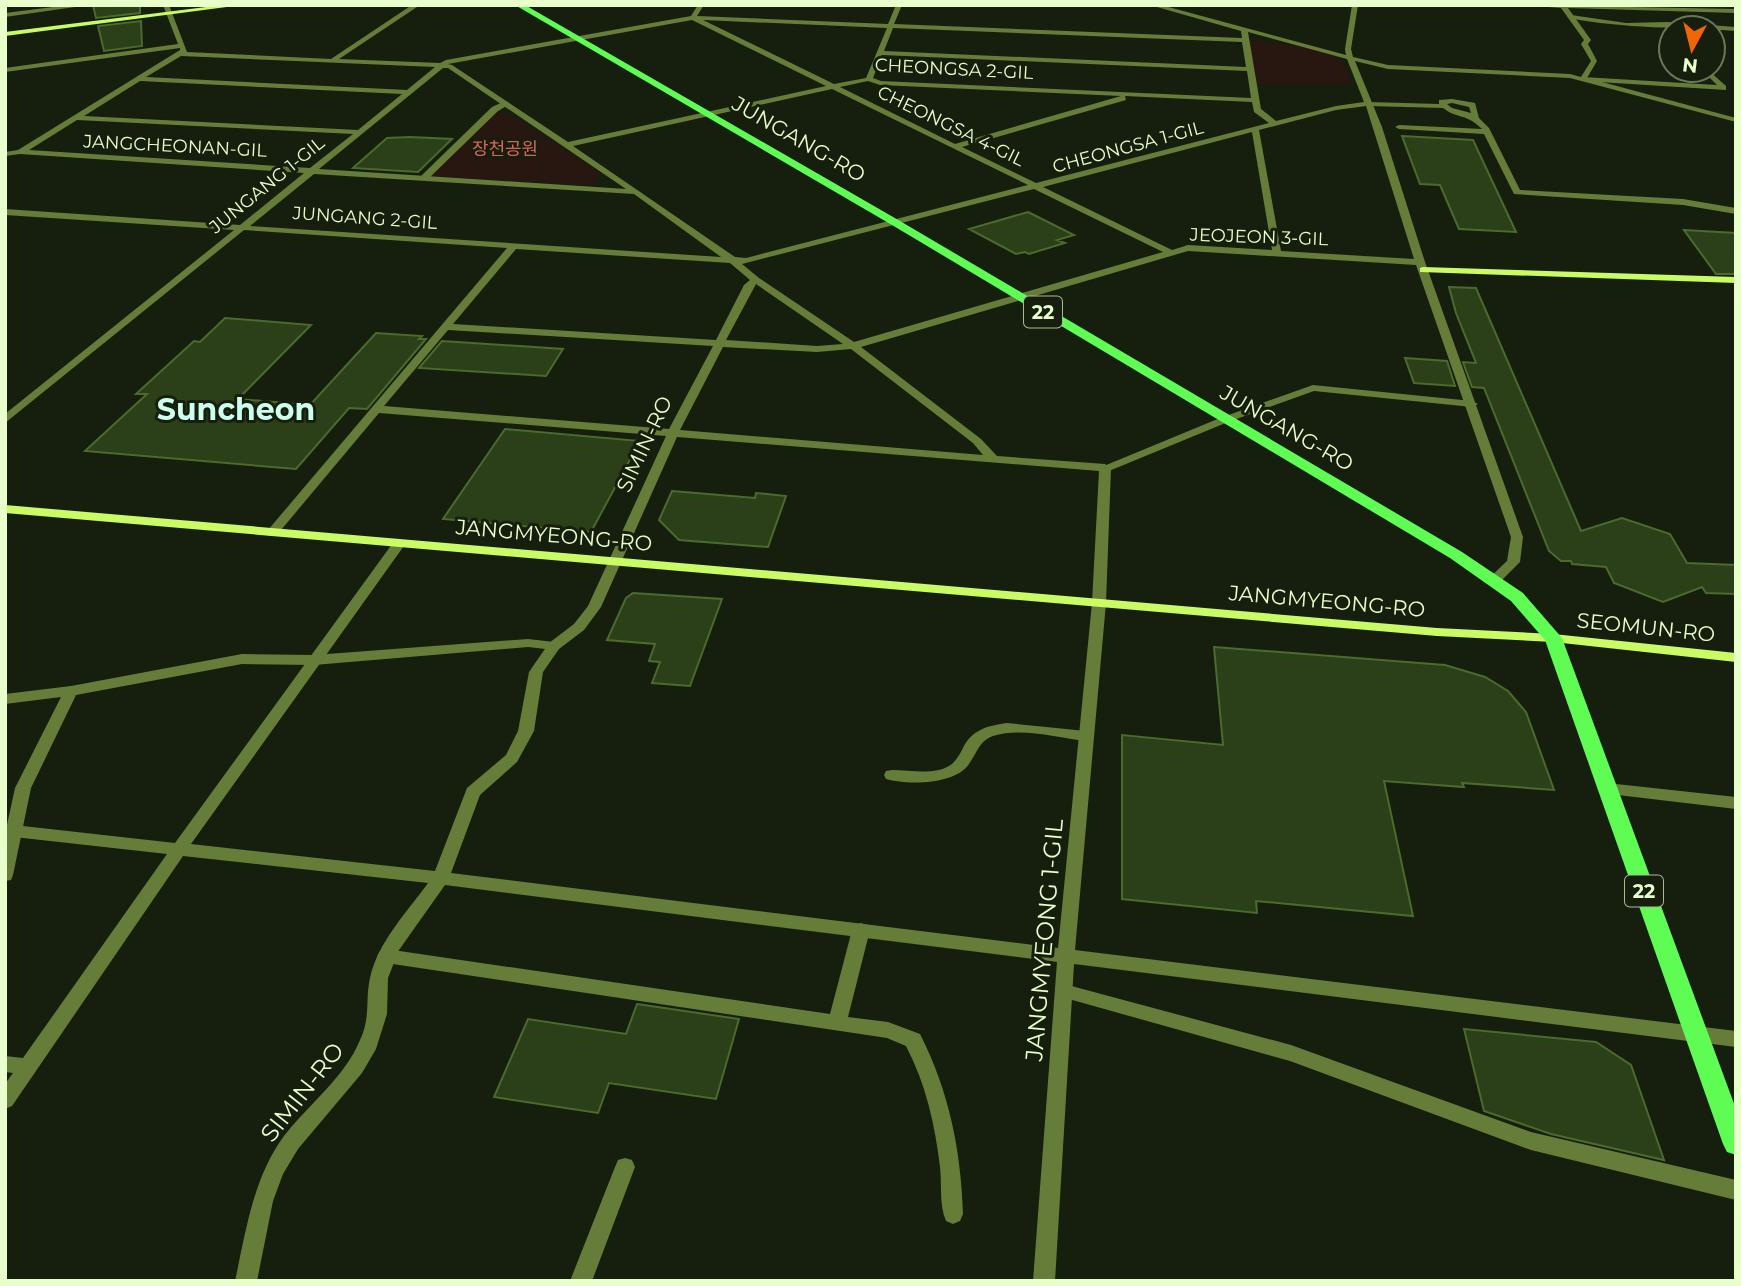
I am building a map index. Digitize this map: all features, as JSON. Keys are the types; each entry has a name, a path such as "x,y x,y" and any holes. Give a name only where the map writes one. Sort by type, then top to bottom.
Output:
{"main road":[{"name":"JUNGANG-RO","path":"519,5 896,223 1494,580 1517,597 1553,638 1736,1144"}],"street":[{"path":"5,15 86,5 91,24"},
{"path":"166,5 181,50"},
{"path":"5,34 239,5"},
{"path":"333,60 417,5"},
{"path":"693,18 701,5"},
{"path":"869,79 899,5"},
{"path":"1153,5 1245,35 1388,67 1559,75 1723,89 1718,84"},
{"path":"1355,5 1350,58 1517,537 1513,562 1494,580"},
{"path":"1525,5 1736,11"},
{"path":"1563,6 1586,35 1588,40 1584,44 1594,61 1583,79"},
{"path":"1571,17 1626,25 1667,24 1736,29"},
{"name":"JUNGANG 1-GIL","path":"5,420 446,62 693,18 1245,35"},
{"name":"CHEONGSA 4-GIL","path":"693,18 1170,252"},
{"path":"1245,35 1257,110 1275,124"},
{"path":"20,152 181,50"},
{"path":"5,70 181,50 450,66 636,192 756,280 853,346 977,441 994,460"},
{"path":"880,53 1250,69"},
{"path":"139,79 409,92"},
{"name":"CHEONGSA 2-GIL","path":"567,145 869,79 880,83 1254,100"},
{"path":"1583,79 1736,120"},
{"name":"CHEONGSA 2-GIL","path":"956,146 1136,94"},
{"name":"CHEONGSA 1-GIL","path":"896,223 1336,108 1368,104 1444,106 1443,102 1466,103 1472,105 1474,117"},
{"path":"425,177 495,109 506,104"},
{"path":"1444,106 1474,117 1487,132 1517,192 1683,202 1736,211"},
{"path":"76,118 360,132"},
{"path":"1399,127 1487,132"},
{"path":"1255,130 1277,253"},
{"name":"JANGCHEONAN-GIL","path":"5,154 20,152 636,192"},
{"name":"JUNGANG 2-GIL","path":"5,212 735,262 757,260 896,223"},
{"path":"272,533 513,246"},
{"name":"JEOJEON 3-GIL","path":"445,327 718,345 817,349 853,346 1188,248 1421,266 1736,280"},
{"name":"SIMIN-RO","path":"246,1281 263,1201 274,1170 291,1143 355,1067 369,1043 377,1014 379,978 386,956 441,878 473,792 512,758 526,731 536,672 554,646 579,627 594,607 673,433 749,285 756,280"},
{"path":"375,409 1105,468 1313,388 1472,404"},
{"path":"1099,603 1105,468"},
{"name":"JANGMYEONG-RO","path":"5,509 1437,632 1553,638"},
{"path":"5,1100 179,849 400,543"},
{"name":"JANGMYEONG 1-GIL","path":"1044,1281 1063,991 1099,603"},
{"name":"SEOMUN-RO","path":"1553,638 1736,658"},
{"path":"5,699 71,691 242,659 314,660 528,643 554,646"},
{"path":"5,875 10,830 27,778 71,691"},
{"path":"892,775 941,775 952,771 961,765 974,740 995,729 1086,736"},
{"path":"1607,789 1736,803"},
{"path":"10,830 441,878 1736,1040"},
{"path":"837,1023 861,930"},
{"path":"386,956 888,1030 913,1040 934,1087 952,1185 953,1214"},
{"path":"1063,991 1291,1053 1531,1141 1736,1189"},
{"path":"5,1064 28,1067"},
{"path":"581,1281 625,1167"}],"green space":[{"path":"1248,42 1302,47 1327,54 1343,64 1352,84 1256,84"},
{"name":"장천공원","path":"504,111 601,173 592,185 430,176 495,113"}],"building":[{"path":"93,5 140,5 140,13 96,18"},
{"path":"141,21 142,46 104,51 98,26"},
{"path":"1402,136 1473,140 1516,232 1459,229 1440,185 1420,184"},
{"path":"387,138 452,139 418,172 353,168"},
{"path":"1028,212 1074,235 1057,240 1065,243 1029,254 1016,254 969,229"},
{"path":"1684,230 1736,233 1736,274 1716,274"},
{"path":"1449,287 1476,288 1581,531 1622,518 1670,534 1687,563 1736,565 1736,594 1706,593 1702,587 1663,602 1614,583 1606,567 1561,561 1549,551 1484,388 1472,387 1463,362 1476,363 1456,313"},
{"path":"225,318 311,325 238,399 310,405 376,333 422,336 419,339 426,339 367,409 349,408 296,469 85,451 147,394 136,394 194,341 200,342"},
{"path":"442,341 563,349 546,376 419,368"},
{"path":"1405,358 1447,361 1455,386 1414,383"},
{"path":"505,429 640,441 591,532 443,519"},
{"path":"672,491 755,498 756,493 786,496 768,547 679,540 659,520"},
{"path":"633,593 722,599 690,686 652,683 660,662 649,661 655,644 607,640 626,598"},
{"path":"1214,647 1445,665 1485,677 1508,691 1526,712 1554,790 1462,783 1464,787 1384,781 1413,916 1256,901 1257,913 1122,899 1122,735 1223,745"},
{"path":"637,1004 739,1019 716,1099 609,1083 598,1113 494,1097 528,1019 626,1034"},
{"path":"1464,1029 1596,1042 1631,1065 1664,1160 1551,1134 1484,1111"}],"district":[{"name":"Suncheon","path":"236,409"}]}
